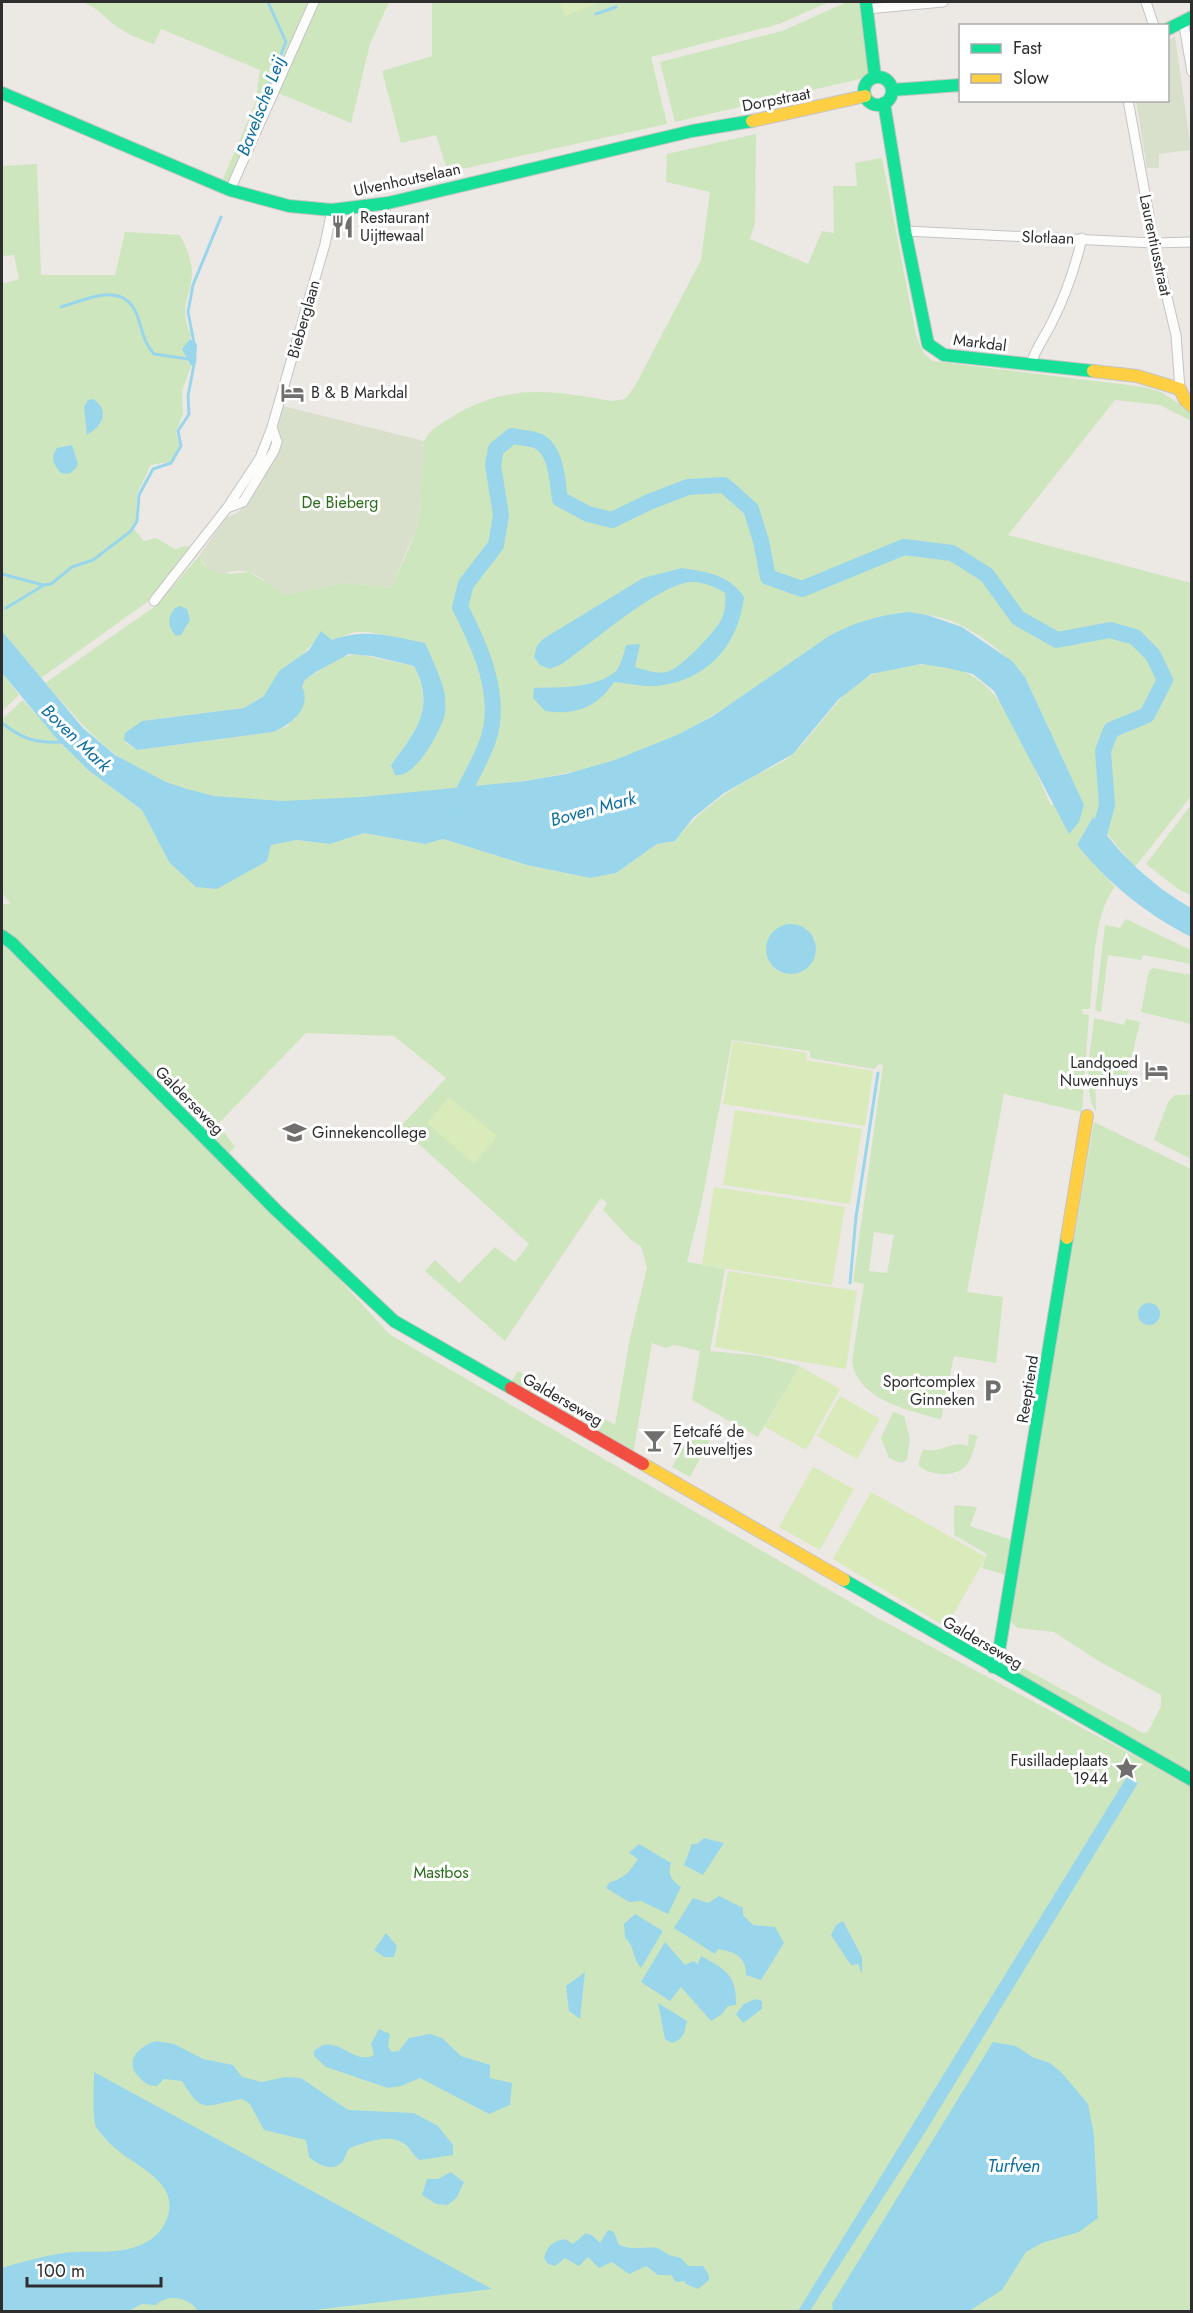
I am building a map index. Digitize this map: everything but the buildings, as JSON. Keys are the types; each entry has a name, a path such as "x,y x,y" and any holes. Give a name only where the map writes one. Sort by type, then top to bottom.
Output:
{"street":[{"path":"230,190 314,2"},
{"path":"875,77 867,5 943,2"},
{"path":"1146,2 1153,24"},
{"path":"1169,27 1187,19 1191,72"},
{"path":"875,77 887,80 892,90 890,98 884,104 873,104 865,96 866,84 875,77"},
{"path":"892,90 959,85"},
{"name":"Ulvenhoutselaan","path":"2,93 230,190 289,206 332,210 388,203 692,131"},
{"name":"Dorpstraat","path":"692,131 865,96"},
{"name":"Laurentiusstraat","path":"1128,102 1154,243 1176,335 1180,389"},
{"name":"Markdal","path":"884,104 904,231 927,344 944,355 1137,376 1180,389"},
{"name":"Bieberglaan","path":"154,602 227,508 260,458 272,427 325,244 332,210"},
{"name":"Slotlaan","path":"904,231 1154,243 1191,242"},
{"path":"1031,364 1034,352 1052,323 1073,276 1082,238"},
{"path":"1180,389 1191,406"},
{"name":"Galderseweg","path":"2,936 20,951 276,1210 394,1321 1191,1780"},
{"name":"Reeptiend","path":"993,1667 998,1657 1087,1116"}],"green space":[{"path":"82,2 308,2 229,182 223,179 255,104 260,70 161,29 154,44 122,30"},
{"path":"318,2 389,2 370,44 351,123 278,93"},
{"path":"432,2 829,2 779,24 651,57 667,124 448,172 436,135 401,143 382,71 432,56"},
{"path":"559,2 601,2 565,16"},
{"path":"847,2 861,2 868,77 675,122 660,62 782,31"},
{"path":"1175,36 1191,150 1159,154 1159,168 1147,168 1136,102 1169,102 1169,40"},
{"name":"Mastbos","path":"756,134 755,223 750,239 808,264 822,231 834,233 833,186 857,186 855,163 882,158 916,335 923,352 932,361 1144,387 1161,392 1191,412 1191,421 1160,405 1115,400 1008,535 1191,583 1191,796 1135,867 1093,817 1077,845 1115,887 1107,899 1098,929 1090,1009 1082,1009 1083,1014 1089,1015 1082,1112 1004,1094 967,1292 1003,1297 996,1363 954,1356 941,1419 887,1402 864,1385 856,1374 852,1361 864,1284 853,1282 883,1065 879,1064 874,1069 810,1058 810,1051 732,1040 702,1201 687,1262 725,1269 710,1351 761,1356 800,1366 758,1437 692,1400 700,1351 674,1345 666,1348 652,1343 633,1455 509,1385 518,1371 615,1425 630,1338 647,1268 641,1246 631,1240 603,1210 607,1203 601,1198 505,1341 425,1271 435,1260 459,1283 495,1247 515,1262 529,1244 400,1127 446,1078 394,1036 306,1033 218,1124 235,1147 227,1155 389,1334 876,1617 1142,1760 1148,1749 1016,1672 1015,1669 1023,1668 1143,1733 1148,1732 1161,1706 1161,1695 1102,1663 1054,1632 1018,1628 1009,1621 1094,1122 1191,1169 1191,2311 2,2311 2,904 11,904 2,893 2,719 23,700 88,770 142,810 169,862 296,840 330,844 364,833 425,844 443,839 527,865 590,878 616,873 657,844 675,841 701,813 720,798 740,784 791,756 841,698 859,682 877,673 910,666 941,665 966,672 986,687 1003,706 1016,729 1051,805 1083,805 1025,677 982,637 956,623 928,615 864,624 829,636 740,698 693,727 644,750 616,760 528,780 348,799 255,801 195,792 166,782 112,752 86,728 45,683 157,605 199,556 204,565 229,574 249,572 286,594 343,583 391,587 416,530 421,502 422,450 428,434 434,428 470,407 509,394 548,392 612,401 625,399 635,386 701,260 710,192 666,182 667,154","holes":["355,632 368,632 424,643 444,693 445,713 391,765 409,741 420,718 423,707 420,681 414,666 357,654 341,657 305,680 288,726 273,732 137,750 126,743 142,721 244,708 264,696 317,639 326,637 332,640","774,930 815,939 816,954 767,949 768,939","874,1232 894,1235 887,1273 869,1271"]},
{"path":"37,164 41,275 115,275 125,232 180,235 189,255 192,271 185,311 191,335 186,354 191,366 182,391 183,414 176,432 180,449 173,461 151,465 137,494 136,521 132,527 144,541 156,538 175,549 185,546 193,548 150,600 41,678 2,631 2,284 19,279 14,255 2,256 2,166"},
{"name":"De Bieberg","path":"283,406 424,441 420,514 415,532 391,587 343,583 286,594 248,572 217,573 211,571 199,556 226,518 239,512 275,457 274,432"},
{"path":"2,673 19,695 2,711"},
{"path":"1191,805 1191,895 1178,889 1146,864"},
{"path":"1126,919 1191,950 1191,964 1143,955 1141,960 1108,955 1101,1012 1095,1010 1105,925 1120,928"},
{"path":"1153,968 1191,975 1191,1024 1141,1012 1149,971"},
{"path":"1094,1018 1124,1025 1126,1019 1140,1022 1126,1081 1139,1084 1137,1089 1095,1078 1096,1112 1089,1091 1088,1079"},
{"path":"733,1041 807,1053 806,1060 873,1071 865,1126 723,1104"},
{"path":"1175,1095 1191,1095 1191,1159 1154,1140 1168,1102"},
{"path":"449,1097 497,1136 474,1164 427,1123"},
{"path":"735,1110 862,1129 850,1204 723,1185"},
{"path":"714,1187 845,1207 832,1285 702,1265"},
{"path":"728,1271 857,1291 846,1369 715,1347"},
{"path":"799,1366 840,1389 806,1450 765,1427"},
{"path":"840,1396 880,1419 857,1459 817,1436"},
{"path":"893,1412 904,1416 910,1438 907,1460 901,1463 889,1458 881,1438"},
{"path":"694,1428 711,1438 690,1477 672,1467"},
{"path":"969,1434 978,1436 970,1460 964,1468 951,1473 937,1474 918,1465 923,1449 935,1450 956,1444 968,1446"},
{"path":"813,1467 854,1489 820,1550 779,1527"},
{"path":"871,1492 986,1557 946,1627 833,1559"},
{"path":"954,1505 977,1507 970,1526 1012,1540 1006,1575 982,1568 987,1554 954,1535"}],"water":[{"path":"190,339 197,344 196,362 191,366 182,349"},
{"path":"93,399 102,408 103,413 100,423 87,435 84,407 88,400"},
{"path":"72,445 78,464 71,472 61,473 53,461 55,452 57,448"},
{"path":"682,568 709,573 725,579 744,597 735,631 717,658 705,669 674,683 651,686 614,682 601,698 584,708 566,712 545,711 533,698 534,688 577,686 608,677 618,668 626,645 640,644 635,667 659,672 673,669 697,649 721,620 725,607 725,593 709,585 690,582 676,586 642,604 562,664 550,669 540,665 534,657 537,646 543,639 643,578"},
{"path":"180,606 187,609 190,620 181,635 176,636 171,629 169,619 175,608"},
{"name":"Boven Mark","path":"909,612 927,615 962,627 1012,661 1025,677 1084,805 1079,822 1069,834 994,691 973,674 921,664 871,674 838,700 793,754 724,793 693,818 675,841 657,844 616,873 590,878 527,865 443,839 425,844 364,833 330,844 296,840 271,845 267,861 217,889 196,887 169,862 142,810 88,770 57,739 2,673 2,631 83,728 115,755 166,782 214,796 282,801 362,797 525,781 566,774 615,760 677,735 713,716 829,636 867,620"},
{"path":"321,631 332,640 344,636 367,634 425,643 444,690 445,712 426,753 402,775 395,775 391,765 415,730 420,718 423,694 420,681 414,666 372,656 349,654 305,680 302,687 305,695 302,709 292,721 273,732 137,750 124,740 125,733 142,721 244,708 264,696 279,671 309,650"},
{"path":"1093,817 1137,868 1191,908 1191,937 1158,918 1129,897 1102,873 1077,845"},
{"path":"791,924 805,928 812,935 816,949 812,963 805,970 791,974 777,970 770,963 766,949 770,935 777,928"},
{"path":"1149,1303 1159,1310 1160,1314 1153,1324 1149,1325 1139,1318 1138,1314 1145,1304"},
{"path":"1128,1775 1138,1783 926,2131 810,2311 798,2311"},
{"path":"704,1838 724,1843 703,1875 684,1865 692,1844 697,1844"},
{"path":"639,1844 671,1863 671,1877 681,1887 668,1914 641,1901 629,1902 606,1888 610,1882 623,1877 638,1859 629,1853"},
{"path":"719,1896 743,1908 743,1915 753,1925 775,1927 784,1943 761,1980 746,1975 744,1963 738,1956 718,1949 715,1954 674,1928 693,1898 708,1903"},
{"path":"635,1914 663,1931 641,1968 625,1938 624,1924"},
{"path":"843,1921 862,1957 862,1974 858,1964 851,1965 831,1935 836,1925"},
{"path":"386,1933 397,1946 394,1957 384,1957 374,1950"},
{"path":"665,1942 685,1965 693,1961 698,1964 701,1956 723,1969 732,1980 736,2005 728,2006 722,2014 711,2021 681,1987 670,2001 641,1982"},
{"path":"585,1972 580,2019 569,2011 566,1986"},
{"path":"755,1999 762,2001 762,2009 743,2023 736,2014 744,2004"},
{"path":"658,2003 687,2021 682,2037 672,2043 665,2039"},
{"path":"379,2029 390,2034 388,2047 392,2052 399,2051 409,2038 430,2034 442,2038 461,2056 490,2065 490,2078 512,2083 510,2105 489,2114 420,2078 401,2086 388,2088 326,2067 314,2056 314,2051 329,2044 359,2056 374,2055 371,2044"},
{"path":"156,2041 174,2044 203,2059 233,2065 242,2077 262,2082 285,2077 301,2078 348,2110 414,2113 438,2126 453,2145 453,2155 420,2160 400,2141 386,2139 350,2148 343,2161 335,2167 321,2165 309,2157 306,2140 264,2130 250,2104 242,2099 212,2105 200,2104 182,2081 164,2079 157,2086 146,2083 133,2069 133,2059 145,2046"},
{"name":"Turfven","path":"993,2042 1016,2046 1032,2057 1050,2063 1062,2073 1088,2104 1094,2136 1098,2218 1079,2232 1042,2243 1026,2252 1002,2290 969,2311 833,2311 832,2304"},
{"path":"94,2072 492,2289 306,2311 198,2311 189,2302 172,2298 156,2305 142,2304 128,2311 2,2311 2,2268 64,2253 112,2251 134,2247 146,2243 155,2236 166,2221 169,2206 167,2194 160,2183 115,2148 96,2127"},
{"path":"451,2172 464,2182 457,2197 448,2205 436,2204 422,2195 427,2179 438,2179"},
{"path":"608,2230 614,2232 619,2245 629,2248 658,2248 669,2255 681,2258 688,2266 703,2266 709,2275 709,2280 698,2289 686,2284 685,2281 676,2282 671,2275 658,2275 646,2266 629,2274 612,2262 599,2268 588,2257 579,2266 565,2258 555,2266 548,2264 544,2258 549,2247 557,2241 565,2239 573,2244 586,2233 600,2243"}],"waterway":[{"name":"Bavelsche Leij","path":"248,139 286,42 268,2"},
{"path":"596,14 616,7"},
{"name":"Bavelsche Leij","path":"194,343 188,312 193,285 221,217"},
{"path":"61,307 96,296 117,296 126,300 134,308 146,343 154,354 188,359"},
{"name":"Bavelsche Leij","path":"6,608 44,585 51,584 72,567 93,560 131,531 137,521 139,495 153,469 171,463 181,446 178,431 189,414 188,396 195,359"},
{"path":"456,808 488,740 493,706 482,655 460,607 466,584 496,545 501,515 493,465 496,449 512,436 537,441 546,447 553,460 560,499 588,514 612,520 688,487 724,485 751,509 761,541 768,577 802,589 904,547 952,553 987,575 1018,618 1057,640 1110,630 1135,637 1153,655 1165,680 1147,715 1111,730 1103,751 1107,805 1096,845"},
{"path":"2,574 43,585"},
{"name":"Boven Mark","path":"2,723 30,739 63,742"},
{"path":"850,1283 856,1217 878,1073"}],"traffic: fast":[{"path":"866,2 875,77"},
{"path":"1169,28 1192,17"},
{"path":"878,77 888,81 892,91 888,101 878,105 868,101 864,91 868,81 878,77"},
{"path":"892,90 959,85"},
{"path":"2,93 230,190 289,206 332,210 388,203 692,131 752,121"},
{"path":"884,103 905,231 928,344 944,355 1093,371"},
{"path":"2,936 12,943 276,1210 394,1321 511,1388"},
{"path":"993,1667 998,1657 1067,1238"},
{"path":"844,1580 1192,1780"}],"traffic: slow":[{"path":"752,121 865,96"},
{"path":"1093,371 1137,376 1180,389 1185,400 1192,406"},
{"path":"1067,1238 1087,1116"},
{"path":"643,1464 844,1580"}],"traffic: jam":[{"path":"511,1388 643,1464"}],"place":[{"name":"Restaurant Uijttewaal","path":"342,226"},
{"name":"B & B Markdal","path":"293,392"},
{"name":"Landgoed Nuwenhuys","path":"1156,1071"},
{"name":"Ginnekencollege","path":"294,1132"},
{"name":"Sportcomplex Ginneken","path":"993,1390"},
{"name":"Eetcafé de 7 heuveltjes","path":"655,1440"},
{"name":"Fusilladeplaats 1944","path":"1126,1769"}]}
